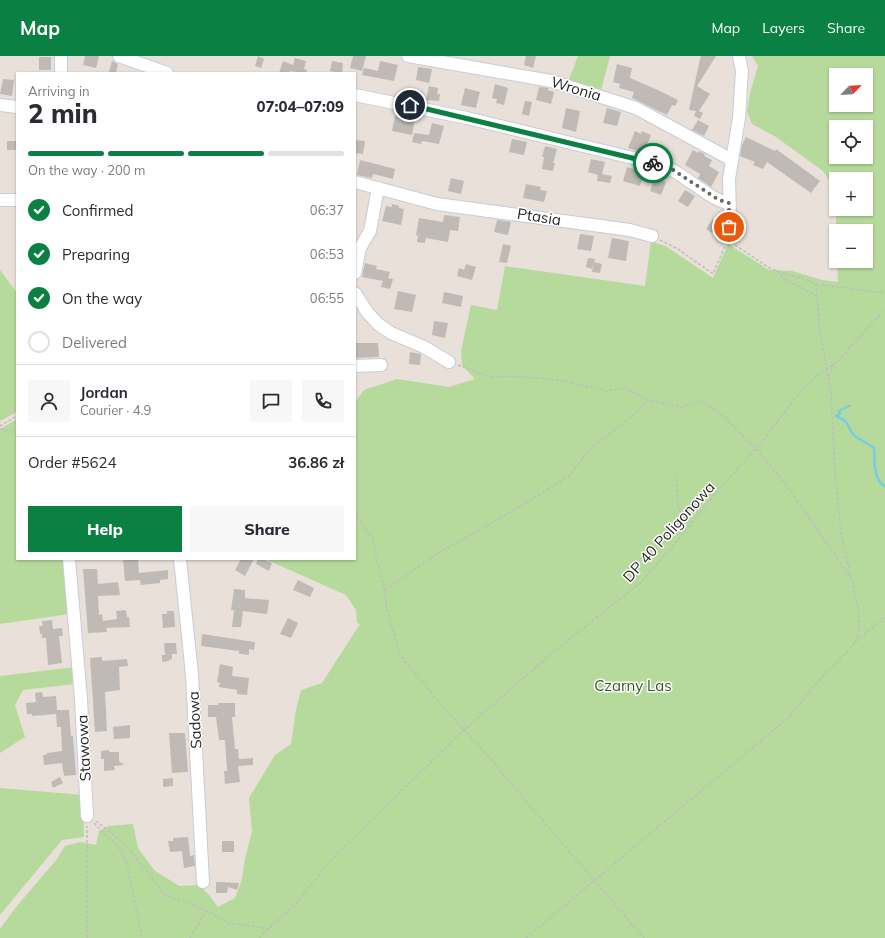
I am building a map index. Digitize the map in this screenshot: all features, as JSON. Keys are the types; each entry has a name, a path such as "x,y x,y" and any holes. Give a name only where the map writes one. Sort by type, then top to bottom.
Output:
{"street":[{"path":"61,56 61,72"},
{"path":"119,56 164,72"},
{"name":"Wronia","path":"408,56 551,81 636,108 732,160"},
{"path":"728,237 730,217 729,179 740,118 742,72 739,56"},
{"path":"356,94 474,120 662,165 678,172 719,200 729,203"},
{"path":"0,98 16,100"},
{"path":"0,105 16,107"},
{"name":"Ptasia","path":"356,182 437,204 630,230 652,236"},
{"path":"356,268 360,248 371,226 378,188"},
{"path":"0,200 16,200"},
{"path":"356,295 367,312 378,324 391,333 424,347 448,362"},
{"path":"356,366 381,365"},
{"name":"Stawowa","path":"69,560 81,699 87,816"},
{"name":"Sadowa","path":"180,560 192,675 202,882"}],"path":[{"path":"652,236 678,249 713,274 728,237 736,247 777,271 816,284 885,293"},
{"path":"777,271 786,280 817,296"},
{"path":"816,284 820,331 831,393 838,513 841,533 858,606 859,627 856,641"},
{"name":"DP 40 Poligonowa","path":"259,938 298,901 330,861 465,729 557,649 640,582 756,449 796,397 813,379 827,368 835,364 885,309"},
{"path":"448,362 491,377 509,376 560,380 606,391 625,388 648,400 682,407 701,401 723,416 756,449 786,484 851,578"},
{"path":"828,376 835,364"},
{"path":"385,590 438,553 488,526 568,477 591,448 639,410 648,400"},
{"path":"0,426 16,417"},
{"path":"0,429 16,433"},
{"path":"676,474 678,506 686,528"},
{"path":"356,514 367,532 373,537 377,562 385,590 386,606 400,655 644,938"},
{"path":"526,938 788,718 820,679 850,650 856,641 884,619"},
{"path":"87,816 101,824 127,846 164,894 206,911 230,923 270,929"},
{"path":"87,816 87,938"},
{"path":"87,816 120,849 127,864 142,938"},
{"path":"190,938 206,911"}],"green space":[{"path":"578,56 610,56 600,94 568,82"},
{"name":"Czarny Las","path":"752,56 885,56 885,938 0,938 0,929 16,907 57,859 65,846 80,842 96,845 99,831 108,826 133,824 138,848 154,870 179,886 199,885 218,907 235,898 242,879 252,831 249,798 275,755 291,744 296,710 301,690 322,683 360,624 357,623 356,610 346,595 267,560 356,560 356,401 364,390 397,379 449,387 475,379 462,365 461,351 471,305 497,310 505,266 645,286 651,241 667,247 713,278 728,244 769,270 792,271 822,280 838,282 837,268 873,268 873,224 836,224 836,216 873,216 873,172 829,172 829,180 823,171 776,137 752,124 747,112 750,93 758,66"},
{"path":"0,270 16,292 16,413 0,421"},
{"path":"16,420 16,560 65,560 70,614 0,624 0,429"},
{"path":"75,667 75,684 23,690 15,705 25,737 0,753 0,676"},
{"path":"0,788 83,795 84,837 62,840 0,915"}],"building":[{"path":"85,56 99,56 96,68 83,65"},
{"path":"258,56 264,59 261,68 255,66"},
{"path":"353,56 366,56 362,71 350,68"},
{"path":"526,56 536,56 533,68 524,65"},
{"path":"701,56 716,56 697,86 710,94 699,111 703,113 700,119 694,116 696,111 689,110"},
{"path":"39,57 51,57 51,70 39,70"},
{"path":"295,58 306,61 304,69 307,70 306,72 279,72 283,61 293,65"},
{"path":"112,61 118,64 116,72 109,72"},
{"path":"332,61 343,63 342,72 330,71"},
{"path":"380,61 398,65 394,81 362,75 364,68 378,71"},
{"path":"617,64 632,68 630,78 678,100 675,106 672,105 667,115 632,98 634,92 619,88 620,84 613,82"},
{"path":"418,67 432,69 429,83 416,80"},
{"path":"3,79 14,80 12,96 0,94"},
{"path":"495,84 508,88 504,105 496,103 497,99 492,98"},
{"path":"429,86 438,88 437,94 440,94 439,101 426,100"},
{"path":"539,87 549,88 548,90 554,92 551,104 536,100"},
{"path":"465,88 480,92 476,108 461,105"},
{"path":"403,92 420,96 419,101 402,97"},
{"path":"525,101 532,102 529,116 522,114"},
{"path":"566,108 580,111 576,132 562,128"},
{"path":"607,108 621,112 617,126 603,123"},
{"path":"395,116 415,119 412,135 392,131"},
{"path":"698,120 709,126 704,136 692,130"},
{"path":"432,123 444,126 439,144 422,141 421,144 412,142 414,133 429,135"},
{"path":"635,131 641,134 642,131 651,135 644,153 628,148"},
{"path":"746,137 775,151 776,149 820,181 811,193 767,162 763,169 753,165 755,162 740,156 742,145"},
{"path":"512,139 527,142 524,155 509,152"},
{"path":"356,140 365,141 363,154 356,153"},
{"path":"7,141 16,141 16,150 7,150"},
{"path":"545,146 557,149 553,163 555,163 553,171 542,169 544,157 542,157"},
{"path":"693,150 698,153 699,151 705,154 704,156 712,160 709,166 719,172 711,187 698,178 700,174 685,165"},
{"path":"591,159 605,162 602,174 612,176 610,183 597,181 598,175 588,172"},
{"path":"360,160 395,169 393,179 373,174 372,178 357,175"},
{"path":"627,167 644,172 640,186 623,181"},
{"path":"655,177 666,182 661,195 650,191"},
{"path":"451,178 464,181 461,194 448,191"},
{"path":"526,184 541,187 540,190 547,191 544,202 523,198"},
{"path":"685,190 695,196 688,207 678,201"},
{"path":"392,204 404,209 401,225 382,221 386,206 392,207"},
{"path":"444,215 460,217 458,231 450,230 448,242 426,238 425,243 417,242 418,236 416,235 419,218 443,222"},
{"path":"713,219 719,223 712,233 706,229"},
{"path":"497,220 511,222 508,235 494,232"},
{"path":"580,234 594,236 591,251 577,249"},
{"path":"612,238 629,241 626,261 608,258"},
{"path":"503,244 511,246 507,263 499,262"},
{"path":"588,258 595,259 592,269 586,267"},
{"path":"594,262 602,264 600,273 592,272"},
{"path":"365,263 377,266 376,269 390,272 388,278 393,279 390,289 381,287 383,281 362,277"},
{"path":"466,264 476,267 472,280 457,276 459,268 464,270"},
{"path":"398,291 416,295 412,312 394,309"},
{"path":"444,292 463,296 461,307 442,303"},
{"path":"434,321 448,323 445,338 432,335"},
{"path":"356,343 378,343 379,357 356,358"},
{"path":"410,352 421,354 420,365 409,364"},
{"path":"123,560 138,560 139,573 168,570 168,579 160,580 160,583 141,585 140,580 125,581"},
{"path":"240,560 253,560 245,576 235,570"},
{"path":"258,560 265,560 272,563 269,571 256,564"},
{"path":"83,569 97,569 98,584 118,582 120,595 98,596 99,615 102,614 103,621 117,619 116,611 126,610 127,617 129,617 130,627 106,628 107,632 88,633"},
{"path":"298,580 314,588 310,597 293,590"},
{"path":"234,589 245,590 245,598 269,600 267,614 243,611 241,627 232,627 234,610 231,610"},
{"path":"167,611 174,611 175,627 163,628 162,614 167,614"},
{"path":"288,618 298,623 291,638 280,634"},
{"path":"52,620 53,629 62,628 63,636 59,636 62,663 48,665 46,638 42,638 39,626 43,626 42,621"},
{"path":"202,634 255,642 254,650 249,649 249,655 239,654 239,651 201,646"},
{"path":"164,643 176,643 177,654 172,654 172,659 169,661 162,662 162,655 165,655"},
{"path":"102,657 102,661 127,659 128,666 119,667 120,690 105,692 107,731 95,732 90,658"},
{"path":"220,664 233,667 232,676 249,678 247,695 237,694 237,690 219,687 220,683 217,682"},
{"path":"42,692 43,697 56,696 57,710 69,710 76,775 64,776 62,763 44,765 43,755 62,751 61,727 57,727 56,714 32,716 32,714 27,714 26,703 36,702 35,693"},
{"path":"218,703 235,703 235,717 232,717 235,749 238,749 239,759 253,758 253,765 238,766 240,782 225,784 224,771 227,771 225,740 219,740 216,717 208,717 208,705 218,705"},
{"path":"130,725 130,738 114,739 113,727"},
{"path":"169,733 185,733 188,772 172,773"},
{"path":"109,750 109,752 119,752 119,761 124,765 114,766 115,770 104,771 104,759 101,759 101,751"},
{"path":"60,777 63,783 53,788 51,782"},
{"path":"173,778 173,786 163,787 163,779"},
{"path":"188,837 190,856 194,855 195,866 184,868 182,851 170,852 168,841 173,841 173,838"},
{"path":"222,841 234,841 234,852 222,852"},
{"path":"216,882 239,883 237,890 228,887 227,893 216,893"}],"waterway":[{"path":"849,406 839,411 840,414 836,416 847,423 855,436 874,448 878,479 885,487"}],"way so far":[{"path":"653,163 678,172 722,202 729,203 729,227"}],"route":[{"path":"410,105 653,163"}]}
